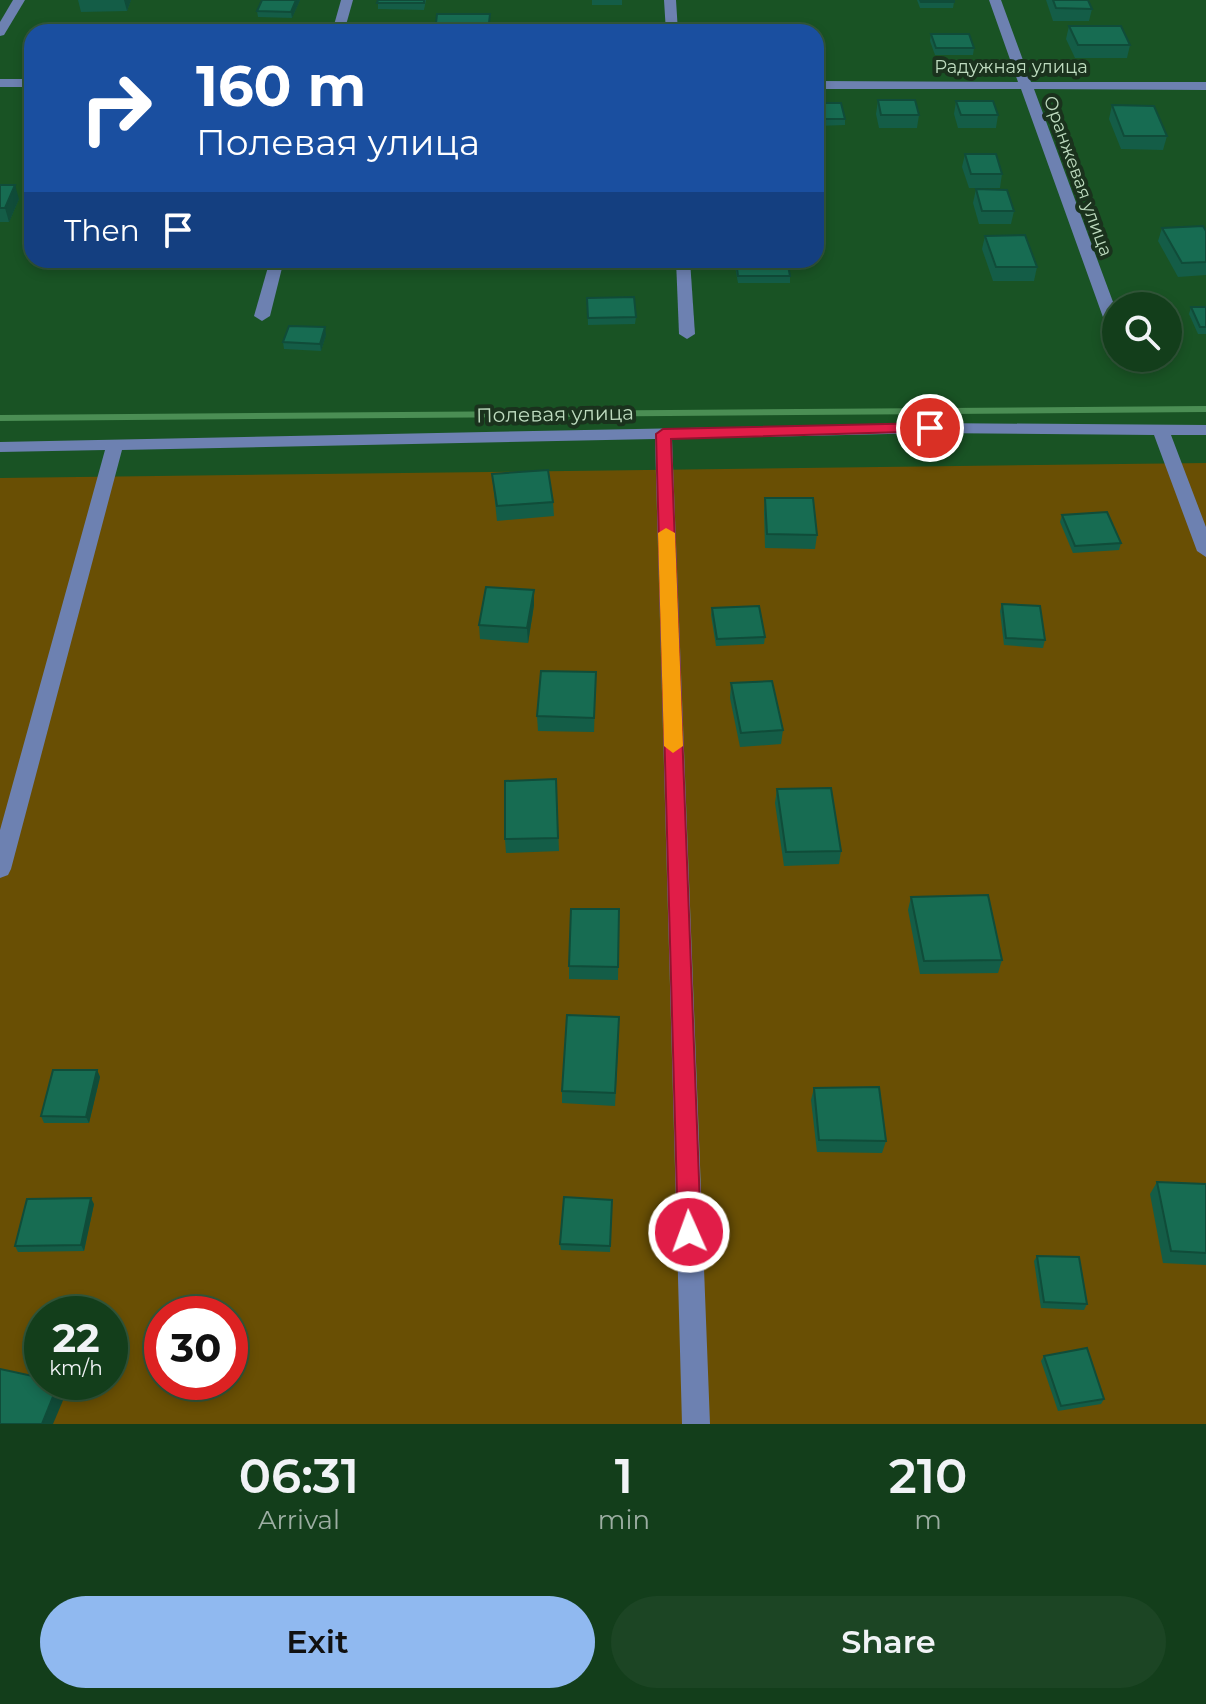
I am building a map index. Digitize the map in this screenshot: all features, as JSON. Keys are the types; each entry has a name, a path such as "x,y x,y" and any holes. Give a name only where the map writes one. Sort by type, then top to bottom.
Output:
{"street":[{"path":"0,32 19,0"},
{"path":"340,24 347,0"},
{"path":"670,0 672,24"},
{"name":"Оранжевая улица","path":"995,0 1102,293"},
{"path":"0,83 24,83"},
{"name":"Радужная улица","path":"824,85 1206,86"},
{"path":"262,316 275,268"},
{"path":"683,268 687,334"},
{"name":"Полевая улица","path":"0,447 930,428 1206,430"},
{"path":"1161,430 1206,551"},
{"path":"663,434 696,1424"},
{"path":"0,869 115,444"}],"shaded area":[{"path":"1206,463 1206,1424 0,1424 0,478"}],"building":[{"path":"262,0 296,0 291,12 257,11"},
{"path":"378,0 424,0 424,3 377,3"},
{"path":"954,0 954,2 921,2"},
{"path":"1053,0 1088,0 1092,9 1056,8"},
{"path":"437,14 490,14 489,24 436,24"},
{"path":"1069,26 1121,26 1130,45 1078,45"},
{"path":"931,34 969,34 974,48 936,48"},
{"path":"878,100 915,100 919,115 881,115"},
{"path":"956,101 993,101 998,115 961,115"},
{"path":"824,103 841,103 845,119 824,119"},
{"path":"1112,105 1154,106 1167,136 1124,136"},
{"path":"965,154 996,154 1002,174 971,174"},
{"path":"0,185 15,185 5,208 0,208"},
{"path":"976,189 1007,190 1014,211 982,211"},
{"path":"1203,226 1206,231 1206,262 1182,263 1162,228"},
{"path":"1025,235 1037,267 996,267 985,236"},
{"path":"737,268 788,268 790,276 738,276"},
{"path":"634,297 636,317 588,318 587,298"},
{"path":"1191,307 1206,307 1206,327 1200,327"},
{"path":"289,326 325,327 320,344 283,342"},
{"path":"548,470 553,502 497,506 492,474"},
{"path":"765,498 813,498 817,535 767,534"},
{"path":"1107,512 1121,543 1075,546 1062,515"},
{"path":"486,587 534,590 527,628 479,625"},
{"path":"1002,604 1040,606 1045,640 1006,638"},
{"path":"759,606 765,637 717,639 712,608"},
{"path":"541,671 596,672 594,718 537,716"},
{"path":"772,681 783,730 741,733 731,683"},
{"path":"556,779 558,838 505,839 505,781"},
{"path":"831,788 841,851 786,852 777,789"},
{"path":"988,895 1002,960 924,961 911,897"},
{"path":"571,909 619,909 618,967 569,966"},
{"path":"567,1015 619,1017 615,1093 562,1091"},
{"path":"53,1070 97,1070 86,1117 41,1116"},
{"path":"879,1087 886,1141 819,1140 814,1088"},
{"path":"1157,1182 1206,1184 1206,1253 1171,1251"},
{"path":"564,1197 612,1200 610,1246 560,1244"},
{"path":"91,1198 81,1245 15,1246 27,1199"},
{"path":"1037,1256 1079,1257 1087,1304 1044,1302"},
{"path":"1087,1348 1104,1399 1061,1406 1044,1356"},
{"path":"0,1369 24,1374 24,1400 52,1400 42,1424 0,1424"}],"waterway":[{"path":"0,418 1206,409"}],"slow traffic":[{"path":"666,533 673,746"}],"route":[{"path":"689,1232 663,434 930,428"}]}
